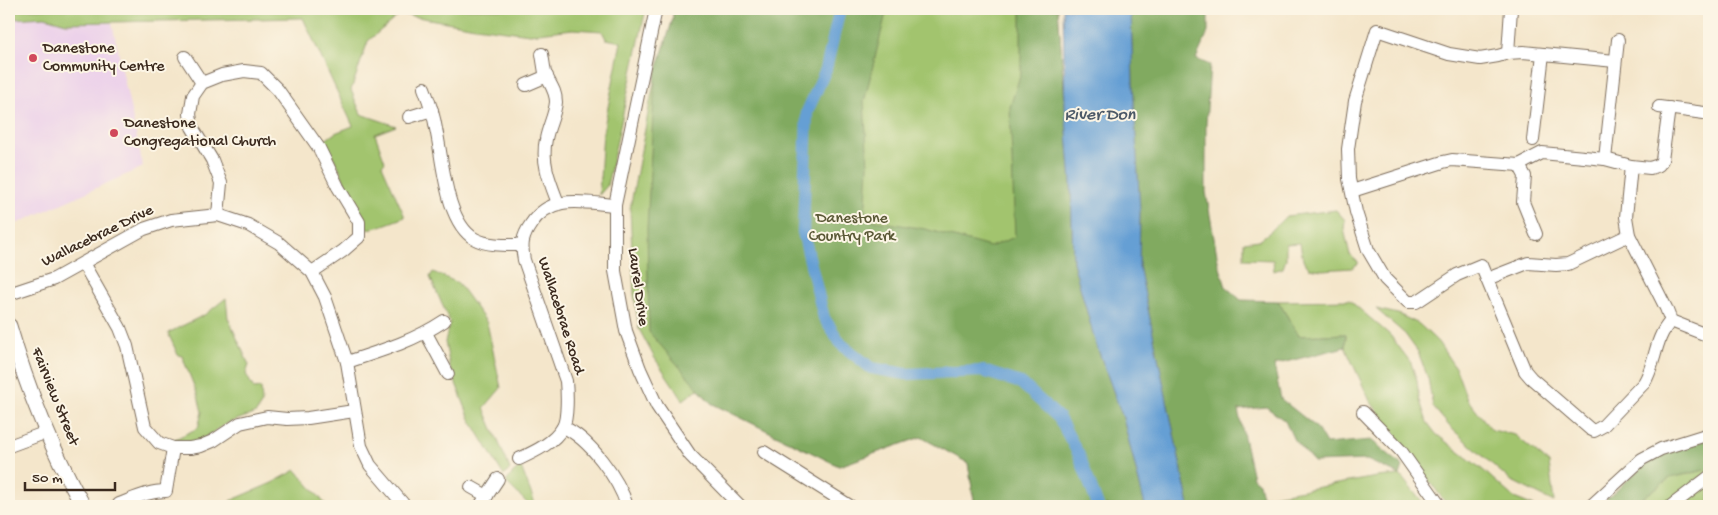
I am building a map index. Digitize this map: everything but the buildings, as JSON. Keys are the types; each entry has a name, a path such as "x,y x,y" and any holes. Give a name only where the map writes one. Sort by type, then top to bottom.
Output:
{"street":[{"name":"Laurel Drive","path":"656,9 615,205 615,271 626,331 640,369 657,406 690,456 740,506"},
{"path":"1508,53 1511,9"},
{"path":"1615,61 1543,54 1508,53 1480,59 1449,54 1377,30 1355,101 1348,149 1349,179 1356,212 1368,250 1385,279 1408,302 1416,302 1457,275 1481,266 1525,371 1579,420 1594,431 1603,426 1644,383 1648,376 1659,337 1671,321"},
{"path":"1605,160 1618,40"},
{"path":"542,54 547,76 554,90 556,100 544,154 546,171 558,203"},
{"path":"1533,140 1543,54"},
{"path":"185,57 202,83"},
{"path":"218,215 221,183 212,160 192,127 190,114 193,96 202,83 222,75 244,70 261,73 278,90 319,148 338,187 359,222 359,237 343,251 312,272"},
{"path":"526,85 547,76"},
{"name":"Wallacebrae Road","path":"424,88 432,110 446,186 460,224 475,239 491,244 521,245"},
{"path":"1352,191 1443,162 1460,161 1519,165 1542,154 1605,160 1650,168 1659,164 1662,160 1664,107 1704,113"},
{"path":"409,118 432,110"},
{"path":"1519,165 1524,176 1523,202 1536,234"},
{"path":"1631,166 1626,217 1629,235 1671,321 1709,336"},
{"name":"Wallacebrae Road","path":"563,427 567,398 566,381 524,260 521,245 526,230 536,216 546,208 558,203 572,202 615,205"},
{"name":"Wallacebrae Drive","path":"9,294 54,279 144,229 170,220 218,215 248,225 279,243 312,272 325,297 347,362 361,446 370,465 405,506"},
{"path":"1487,279 1528,263 1568,264 1629,235"},
{"path":"84,263 120,328 127,346 145,427 160,443 173,448 201,446 213,441 240,423 267,417 294,419 354,412"},
{"path":"347,362 406,343 444,321"},
{"name":"Fairview Street","path":"9,326 14,346 47,432 83,506"},
{"path":"426,333 448,374"},
{"path":"1363,412 1401,452 1440,506"},
{"path":"519,459 540,449 563,427 570,430 594,450 625,498 627,506"},
{"path":"9,446 47,432"},
{"path":"1591,506 1642,460 1660,449 1709,434"},
{"path":"119,504 144,494 166,491 173,448"},
{"path":"764,452 850,506"},
{"path":"1670,506 1709,477"},
{"path":"471,487 483,501 498,479"}],"shaded area":[{"path":"45,17 66,23 112,23 143,167 9,227 9,18"}],"green space":[{"path":"9,9 646,9 607,186 599,195 603,132 621,42 606,39 602,31 573,29 530,34 400,14 368,41 351,90 361,114 396,126 375,134 385,162 382,165 405,217 367,229 355,201 347,189 338,165 324,141 335,133 353,126 303,18 66,23 45,17 12,19 9,18"},
{"name":"Danestone Country Park","path":"673,9 1058,9 1071,183 1145,506 975,506 968,463 921,437 839,466 711,403 698,389 683,400 654,357 639,329 634,294 630,209 655,76 673,19"},
{"name":"Danestone Country Park","path":"673,9 887,9 864,102 868,166 865,219 925,229 990,247 1015,237 1010,107 1021,73 1021,9 1058,9 1071,183 1073,262 1096,344 1123,418 1145,506 975,506 968,463 921,437 839,466 711,403 649,332 647,229 655,76 673,19"},
{"path":"1131,9 1208,9 1208,32 1196,59 1210,65 1206,124 1206,192 1218,261 1226,287 1241,300 1278,301 1299,336 1346,334 1345,347 1274,365 1281,399 1316,427 1326,444 1371,440 1403,466 1400,475 1367,460 1314,462 1294,440 1285,421 1266,407 1238,410 1253,478 1259,483 1264,506 1189,506 1139,266 1140,212"},
{"path":"1336,210 1345,220 1344,229 1350,255 1359,263 1352,268 1322,270 1309,268 1303,260 1300,243 1286,244 1286,259 1283,268 1274,271 1273,260 1244,259 1244,242 1259,240 1286,216"},
{"path":"433,272 458,283 487,323 501,388 484,408 510,469 504,476 470,419 450,368 445,342 450,322 430,277"},
{"path":"226,298 228,318 249,365 246,374 254,389 261,388 262,403 256,413 228,423 195,443 173,440 198,428 202,412 198,396 182,356 178,355 168,333 206,314"},
{"path":"1349,300 1390,335 1411,363 1427,422 1436,434 1483,470 1514,498 1534,506 1448,506 1370,401 1345,347 1346,334 1299,336 1278,301"},
{"path":"1376,309 1398,314 1419,324 1438,342 1456,369 1467,399 1492,430 1515,435 1549,463 1554,502 1510,480 1451,428 1433,407 1428,378 1418,352 1405,334"},
{"path":"1709,439 1709,469 1670,478 1631,506 1599,506 1642,467 1663,453"},
{"path":"521,467 536,506 530,506 506,482"},
{"path":"1709,469 1709,471 1671,499 1665,506 1631,506 1670,478"},
{"path":"296,470 327,506 231,506 230,501 272,483"},
{"path":"1400,475 1425,506 1264,506 1262,497 1377,477"},
{"path":"1709,481 1708,506 1675,506"}],"water":[{"name":"River Don","path":"1063,9 1131,9 1140,212 1139,266 1189,506 1145,506 1123,418 1096,344 1073,262 1071,183 1065,107"}],"waterway":[{"path":"840,9 826,69 807,112 803,232 824,318 841,344 871,368 906,374 983,371 1021,383 1059,418 1079,455 1098,506"}],"place":[{"name":"Danestone Community Centre","path":"33,58"},
{"name":"Danestone Congregational Church","path":"114,133"}]}
